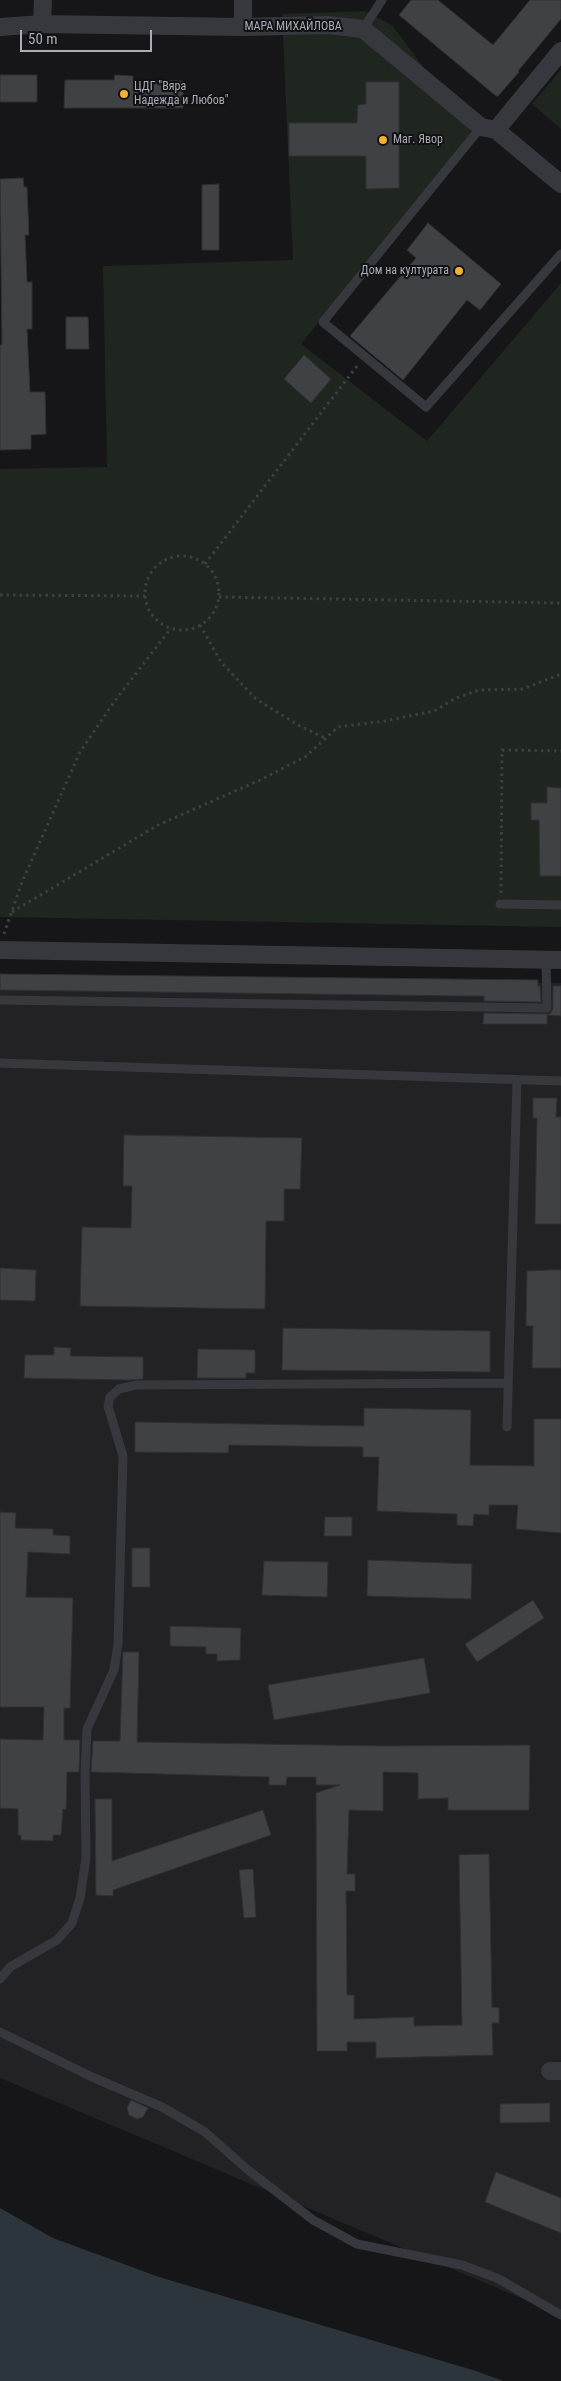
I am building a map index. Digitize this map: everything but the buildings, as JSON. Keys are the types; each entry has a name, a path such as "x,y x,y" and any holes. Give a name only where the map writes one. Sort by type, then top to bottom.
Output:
{"street":[{"path":"42,24 43,0"},
{"path":"243,0 243,27"},
{"name":"МАРА МИХАЙЛОВА","path":"0,27 42,24 243,27 328,25 363,29"},
{"path":"363,29 488,129 561,184"},
{"path":"488,129 561,51"},
{"path":"2,944 554,960"}],"lane":[{"path":"363,29 382,0"},
{"path":"488,129 322,322 426,407 561,254"},
{"path":"500,904 561,904"},
{"path":"0,1000 547,1008 554,960"},
{"path":"0,1063 561,1081"},
{"path":"507,1427 517,1080"},
{"path":"0,1979 10,1967 57,1940 72,1923 80,1898 86,1858 85,1773 88,1729 114,1670 118,1644 123,1456 108,1406 110,1397 119,1389 136,1385 508,1383"},
{"path":"0,2032 162,2107 205,2132 248,2170 312,2220 357,2244 462,2264 497,2278 561,2315"}],"path":[{"path":"205,564 363,357"},
{"path":"170,558 194,558 205,564 216,579 219,597 216,609 209,619 187,630 171,628 154,618 148,608 145,596 146,584 151,573 170,558"},
{"path":"0,595 145,596"},
{"path":"219,597 561,603"},
{"path":"200,625 221,662 256,699 298,725 325,738"},
{"path":"2,944 22,882 80,752 114,702 171,628"},
{"path":"12,912 158,825 260,780 306,756 338,727 385,722 434,710 456,698 480,690 523,689 561,674"},
{"path":"500,904 502,750 561,751"}],"shaded area":[{"path":"364,11 392,25 472,132 301,344 427,441 561,283 561,927 0,917 0,469 107,467 103,266 293,260 282,14"},
{"path":"561,70 561,129 532,104"},
{"path":"0,974 561,983 561,2315 0,2078"},
{"path":"0,2208 53,2238 159,2277 476,2371 503,2381 0,2381"}],"place":[{"name":"ЦДГ \"Вяра Надежда и Любов\"","path":"124,94"},
{"name":"Маг. Явор","path":"383,140"},
{"name":"Дом на културата","path":"459,271"}]}
